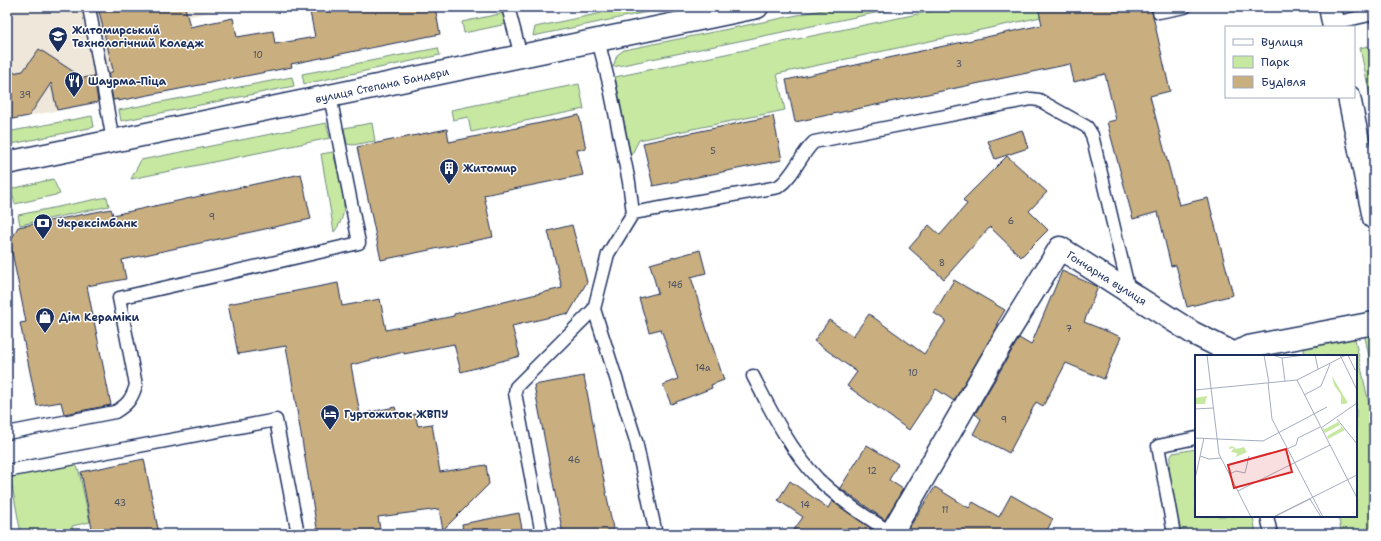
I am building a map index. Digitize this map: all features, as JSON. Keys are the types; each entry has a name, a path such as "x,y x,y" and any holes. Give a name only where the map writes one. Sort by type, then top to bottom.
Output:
{"main road":[{"name":"вулиця Степана Бандери","path":"7,163 757,7"},
{"path":"1349,98 1374,218"},
{"name":"Гончарна вулиця","path":"892,533 998,349 1060,248 1193,333 1235,355 1248,347 1374,323"}],"lane":[{"path":"89,7 113,141"},
{"path":"508,7 521,56"},
{"path":"1159,12 1185,7"},
{"path":"1333,19 1374,14"},
{"path":"542,534 515,393 516,387 594,309 608,254 633,213 621,144 598,40"},
{"path":"7,433 115,412 126,405 133,395 136,385 119,298 359,243 330,96"},
{"path":"633,213 778,187 784,182 814,142 1031,99 1039,100 1087,127 1092,135 1129,291"},
{"path":"594,309 636,441 656,534"},
{"path":"753,376 775,417 799,454 818,479 868,518 892,533"},
{"path":"7,471 276,420 298,534"},
{"path":"1174,534 1158,446 1195,438"},
{"path":"1268,517 1271,534"}],"shaded area":[{"name":"Житомирський Технологічний Коледж","path":"7,7 229,7 106,37 118,101 92,104 7,120"}],"green space":[{"path":"630,7 671,7 533,36 535,27"},
{"path":"837,7 904,7 613,67 617,55 624,50"},
{"path":"951,7 1053,7 1055,14 777,74 785,110 639,140 631,156 615,77"},
{"path":"504,13 507,24 464,33 462,22"},
{"path":"1368,46 1374,74 1374,114 1360,48"},
{"path":"438,48 440,55 304,84 302,74"},
{"path":"292,77 294,86 121,121 119,110"},
{"path":"579,84 584,109 471,132 468,117 453,120 451,110"},
{"path":"92,116 94,127 7,145 7,132"},
{"path":"326,123 330,138 131,179 141,160"},
{"path":"372,123 375,141 353,145 347,144 344,128"},
{"path":"333,152 341,183 344,203 340,223 334,232 321,154"},
{"path":"53,179 60,194 15,204 11,189"},
{"path":"107,197 109,206 20,225 18,215"},
{"path":"1374,331 1374,380 1364,333"},
{"path":"1354,335 1374,427 1374,534 1342,534 1338,517 1357,517 1357,355 1305,355 1303,343"},
{"path":"1195,449 1195,517 1253,517 1256,534 1180,534 1169,468 1170,459 1173,453"},
{"path":"75,463 79,471 90,522 72,526 73,534 21,534 10,475"}],"building":[{"path":"98,7 185,7 190,27 233,18 237,37 273,31 275,44 315,37 309,7 435,7 440,34 291,64 292,67 118,101 118,99 113,100 108,73 112,72 113,70"},
{"path":"1038,7 1151,7 1170,91 1150,96 1179,205 1208,198 1233,295 1187,307 1176,265 1171,266 1158,212 1133,219 1107,122 1116,120 1105,74 1074,82 1070,64 795,122 786,80 1042,25"},
{"path":"39,49 83,78 94,76 98,102 57,110 51,83 29,116 7,120 7,74 23,71"},
{"name":"Житомир","path":"579,115 586,149 577,150 583,175 484,195 493,237 381,260 357,147 447,129 449,142"},
{"path":"773,116 782,160 653,186 643,143"},
{"path":"1022,130 1028,148 995,159 988,141"},
{"path":"1007,156 1047,192 1029,211 1048,230 1021,257 990,227 944,279 909,248 929,225 940,235 967,204 963,200"},
{"path":"301,174 311,219 122,260 126,279 87,286 111,405 64,414 61,402 37,406 20,323 26,322 10,242 18,227 111,209 113,215"},
{"path":"572,225 587,282 568,315 568,313 512,326 520,356 461,372 454,344 404,354 404,352 351,365 360,414 395,407 398,418 415,414 418,426 432,424 440,472 486,465 489,484 443,530 439,509 378,517 381,534 318,534 286,346 238,354 228,304 338,283 342,306 380,299 386,330 454,316 454,314 562,288 548,231"},
{"path":"700,250 706,273 691,277 724,380 711,385 712,388 671,404 663,385 678,379 661,329 649,332 639,298 658,293 650,264"},
{"path":"1062,271 1098,287 1084,322 1121,337 1104,379 1066,363 1043,406 1036,402 1009,453 973,434 981,419 975,414 1019,338 1031,345"},
{"path":"954,280 1005,310 996,325 998,326 954,401 936,389 909,430 847,386 857,372 814,341 829,320 853,336 869,314 924,354 946,321 934,313"},
{"path":"584,376 614,534 563,534 534,385"},
{"path":"867,445 898,464 889,480 903,489 885,520 840,488"},
{"path":"144,459 159,534 93,534 81,472"},
{"path":"790,481 828,508 832,501 879,534 791,534 803,517 778,500"},
{"path":"935,487 969,508 973,502 999,517 1011,495 1053,519 1045,534 905,534"},
{"path":"519,513 523,534 463,534 462,524"}],"place":[{"name":"Житомирський Технологічний Коледж","path":"58,53"},
{"name":"Шаурма-Піца","path":"74,98"},
{"name":"Житомир","path":"449,185"},
{"name":"Укрексімбанк","path":"43,240"},
{"name":"Дім Кераміки","path":"45,334"},
{"name":"Гуртожиток ЖВПУ","path":"330,431"}]}
